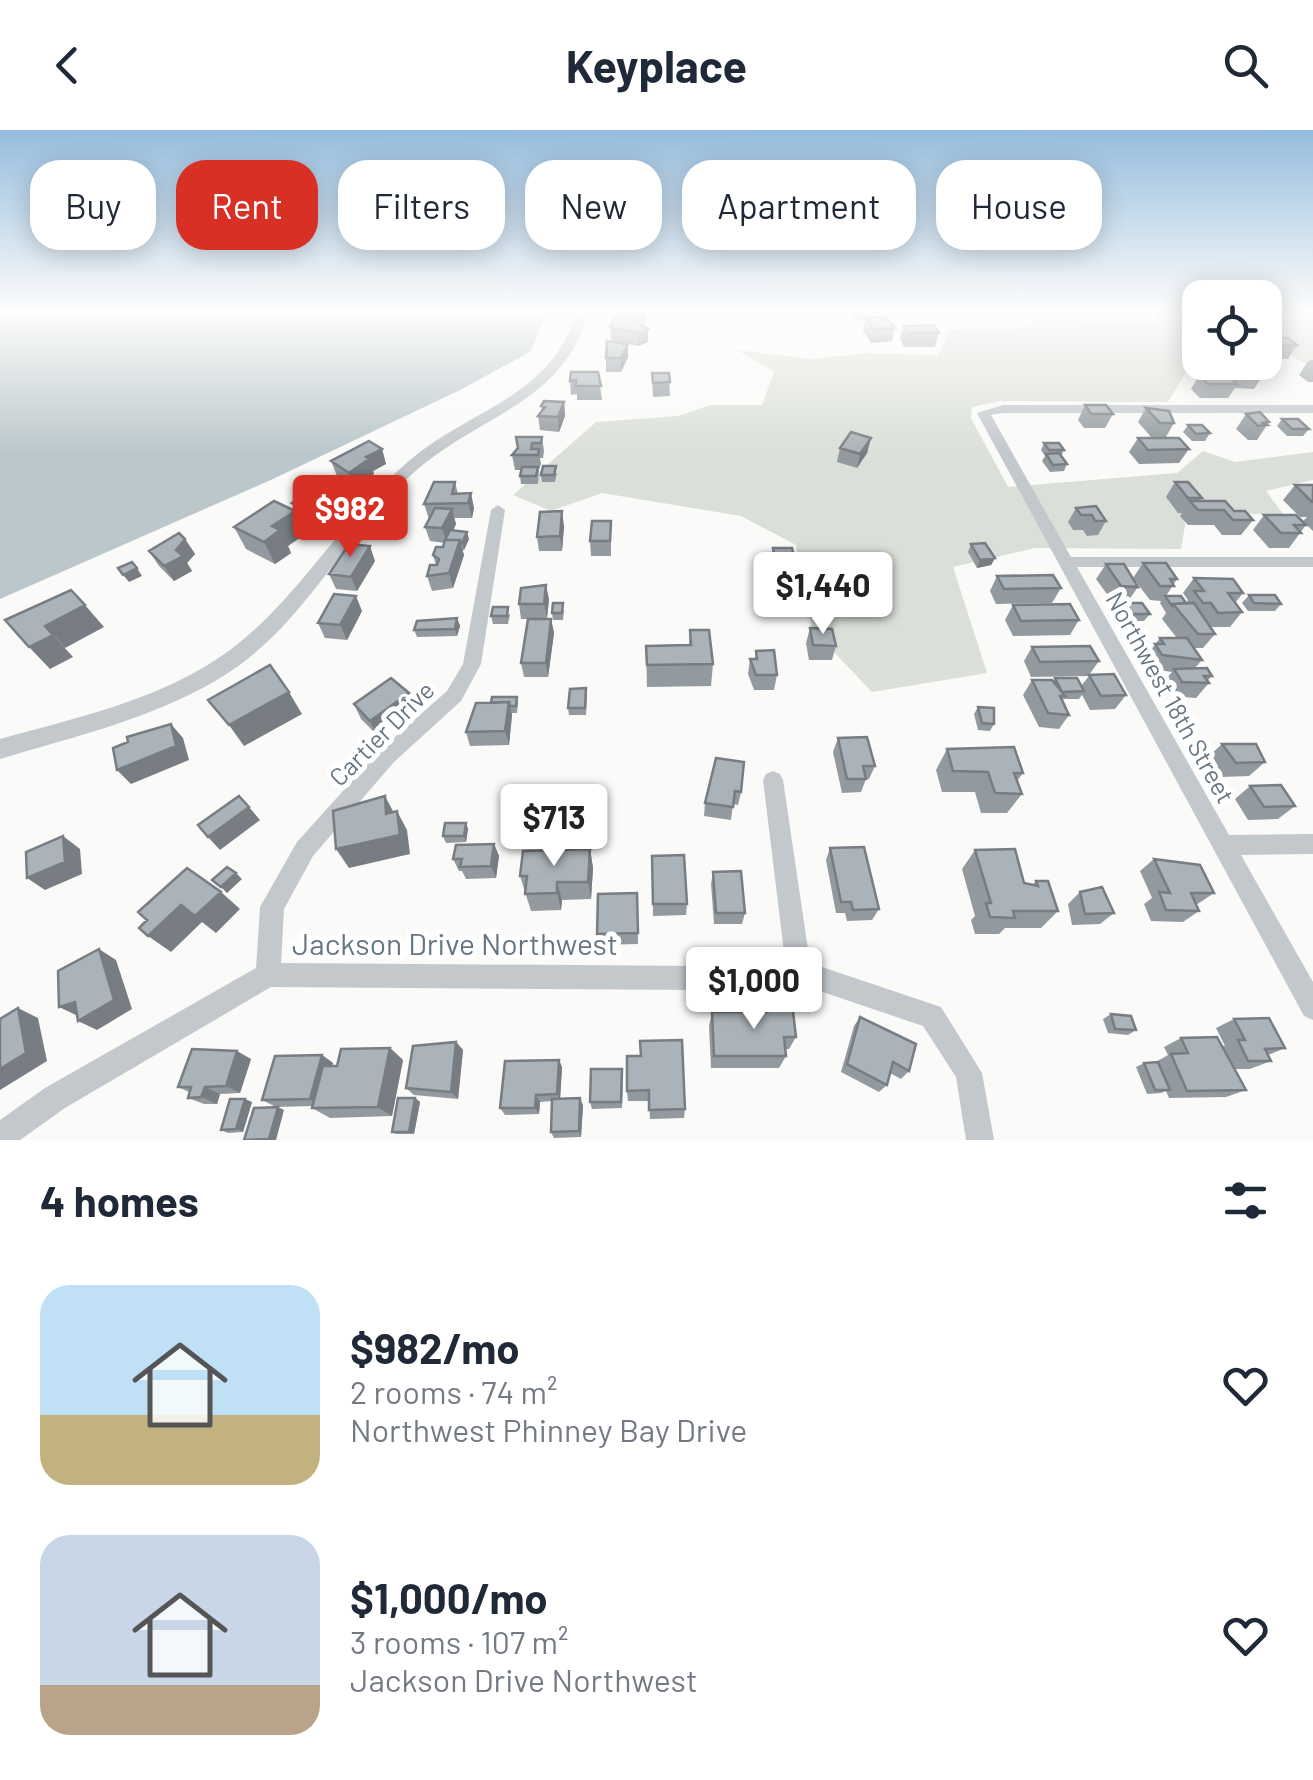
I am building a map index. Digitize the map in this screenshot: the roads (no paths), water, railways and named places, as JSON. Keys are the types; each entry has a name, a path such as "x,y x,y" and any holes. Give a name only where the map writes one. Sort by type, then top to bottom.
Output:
{"street":[{"path":"0,749 139,707 224,666 263,631 401,474 546,376 558,360"},
{"name":"Northwest 18th Street","path":"1313,408 983,413 1313,1007"},
{"name":"Cartier Drive","path":"268,976 272,907 305,849 388,756 454,696 472,664 498,510"},
{"path":"1068,562 1313,562"},
{"path":"772,780 799,972"},
{"path":"1225,845 1313,844"},
{"name":"Jackson Drive Northwest","path":"0,1136 56,1098 268,976 561,974 702,978 799,972 932,1016 969,1073 980,1140"}]}
